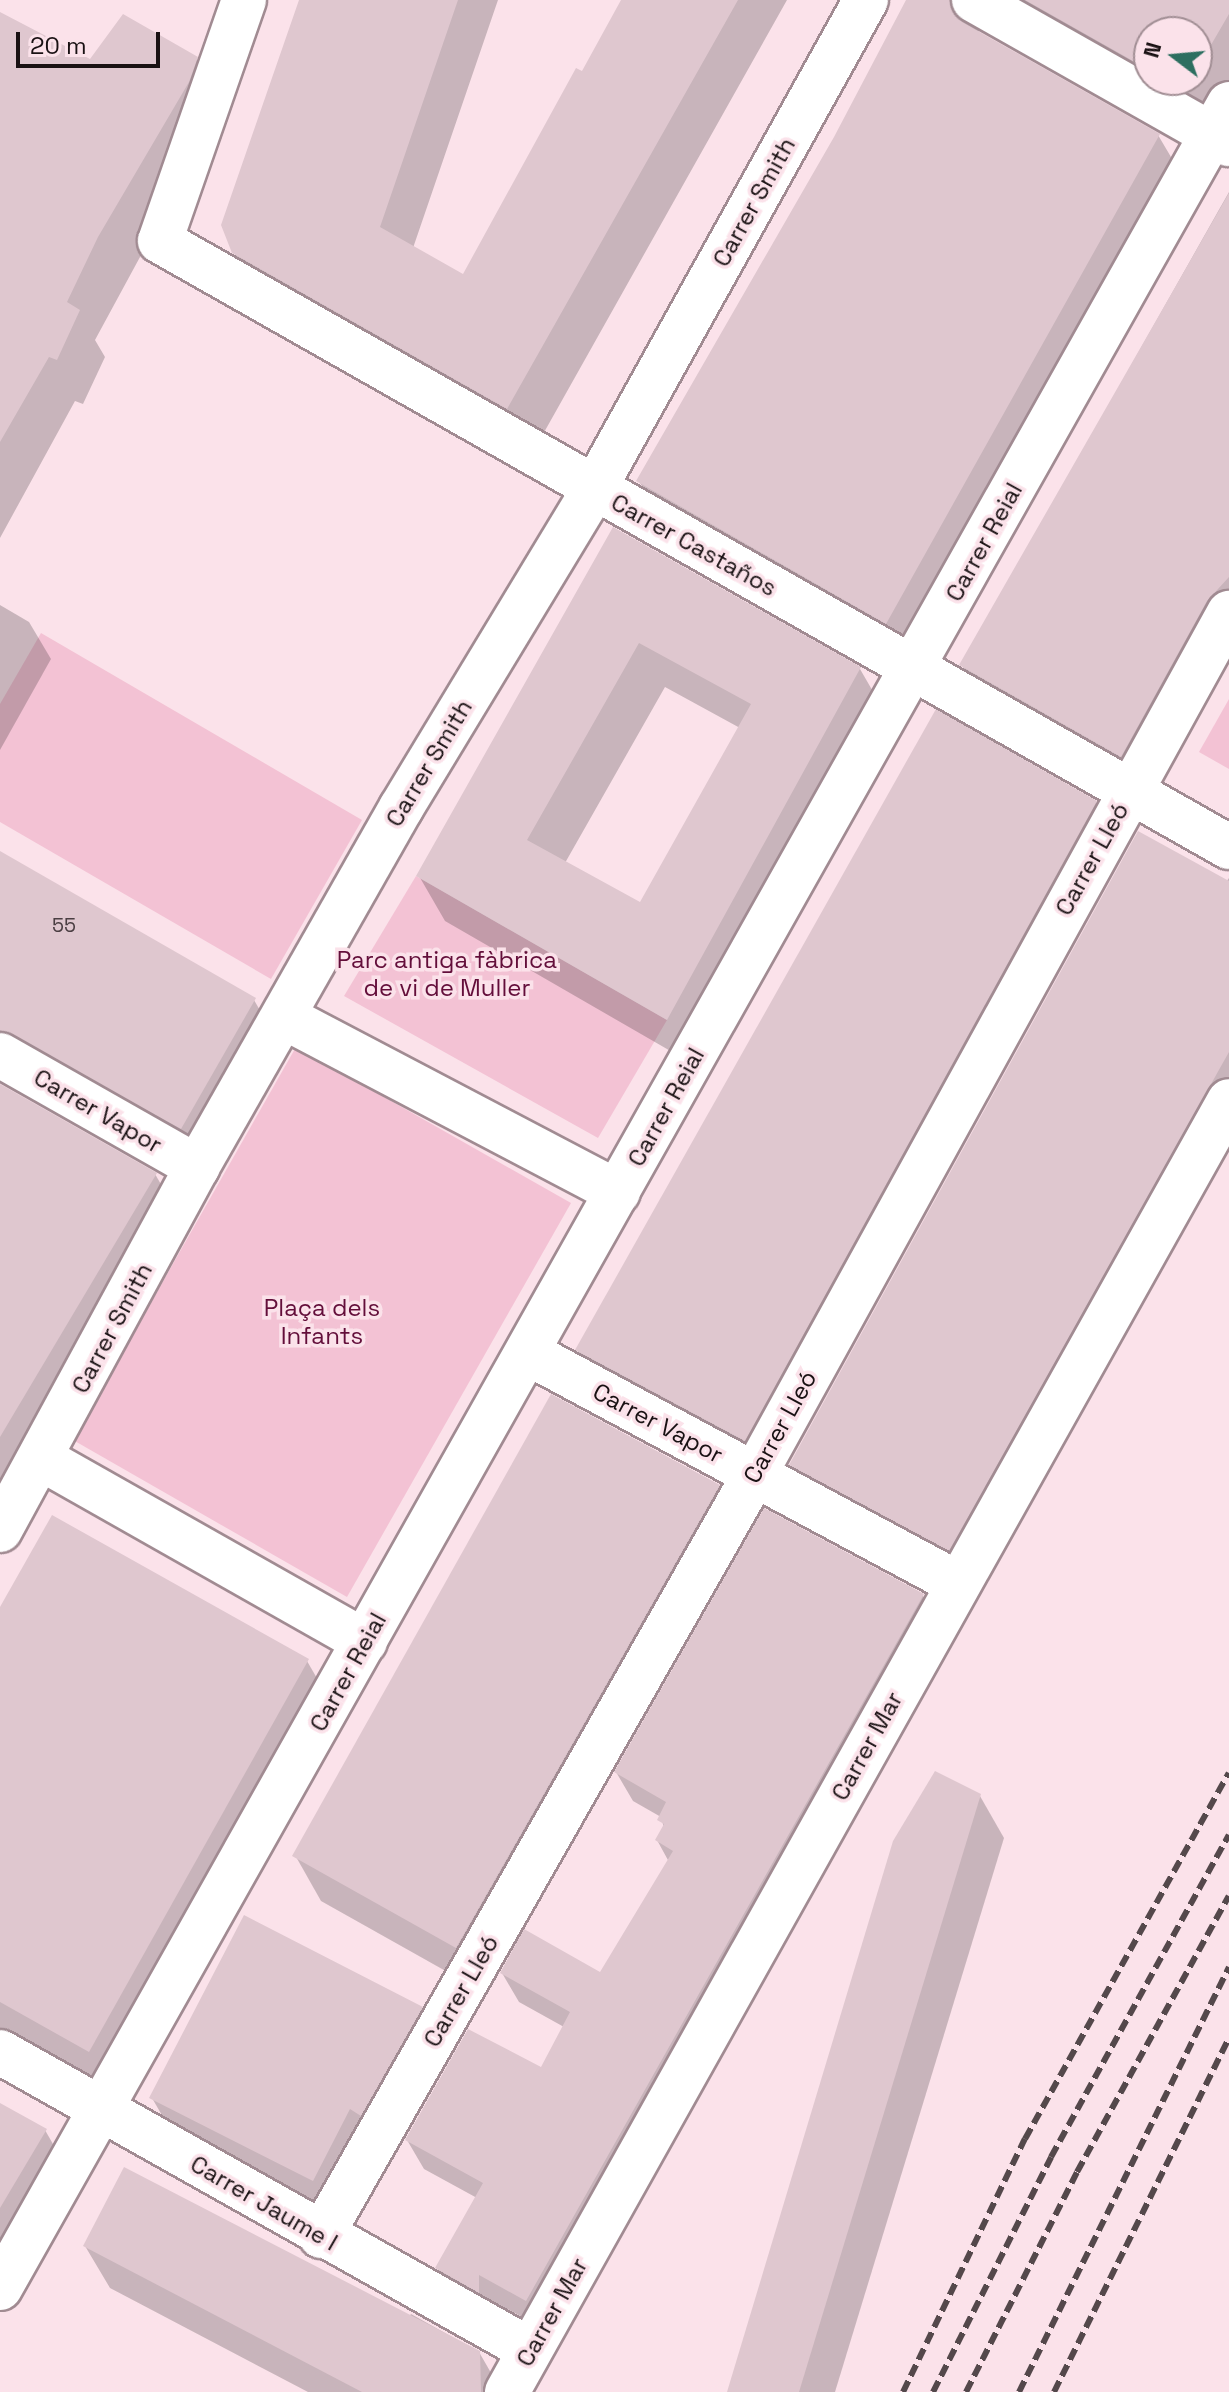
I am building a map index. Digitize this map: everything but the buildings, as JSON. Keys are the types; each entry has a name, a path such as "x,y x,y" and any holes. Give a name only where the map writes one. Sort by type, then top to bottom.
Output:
{"street":[{"name":"Carrer Castaños","path":"244,0 160,241 593,491 915,666 1229,847"},
{"name":"Carrer Smith","path":"5,1510 42,1459 197,1167 401,808 593,491 866,0"},
{"path":"974,0 1223,127"},
{"name":"Carrer Reial","path":"0,2288 915,666 1223,127"},
{"name":"Carrer Lleó","path":"321,2236 755,1474 1229,613"},
{"path":"284,1017 618,1192"},
{"name":"Carrer Vapor","path":"0,1055 197,1167"},
{"name":"Carrer Mar","path":"507,2392 1229,1101"},
{"name":"Carrer Vapor","path":"528,1353 958,1584"},
{"path":"42,1459 365,1642"},
{"name":"Carrer Jaume I","path":"0,2052 321,2236 530,2350"}],"green space":[{"path":"41,633 362,820 271,979 0,822 0,704"},
{"path":"1229,699 1229,769 1199,752"},
{"name":"Parc antiga fàbrica de vi de Muller","path":"416,876 667,1020 598,1138 344,996"},
{"name":"Plaça dels Infants","path":"296,1047 571,1203 347,1597 73,1440"}],"railway":[{"path":"903,2392 1025,2139 1229,1773"},
{"path":"933,2392 1051,2157 1229,1835"},
{"path":"966,2392 1077,2172 1229,1896"},
{"path":"1019,2392 1229,1967"},
{"path":"1054,2392 1229,2038"}]}
